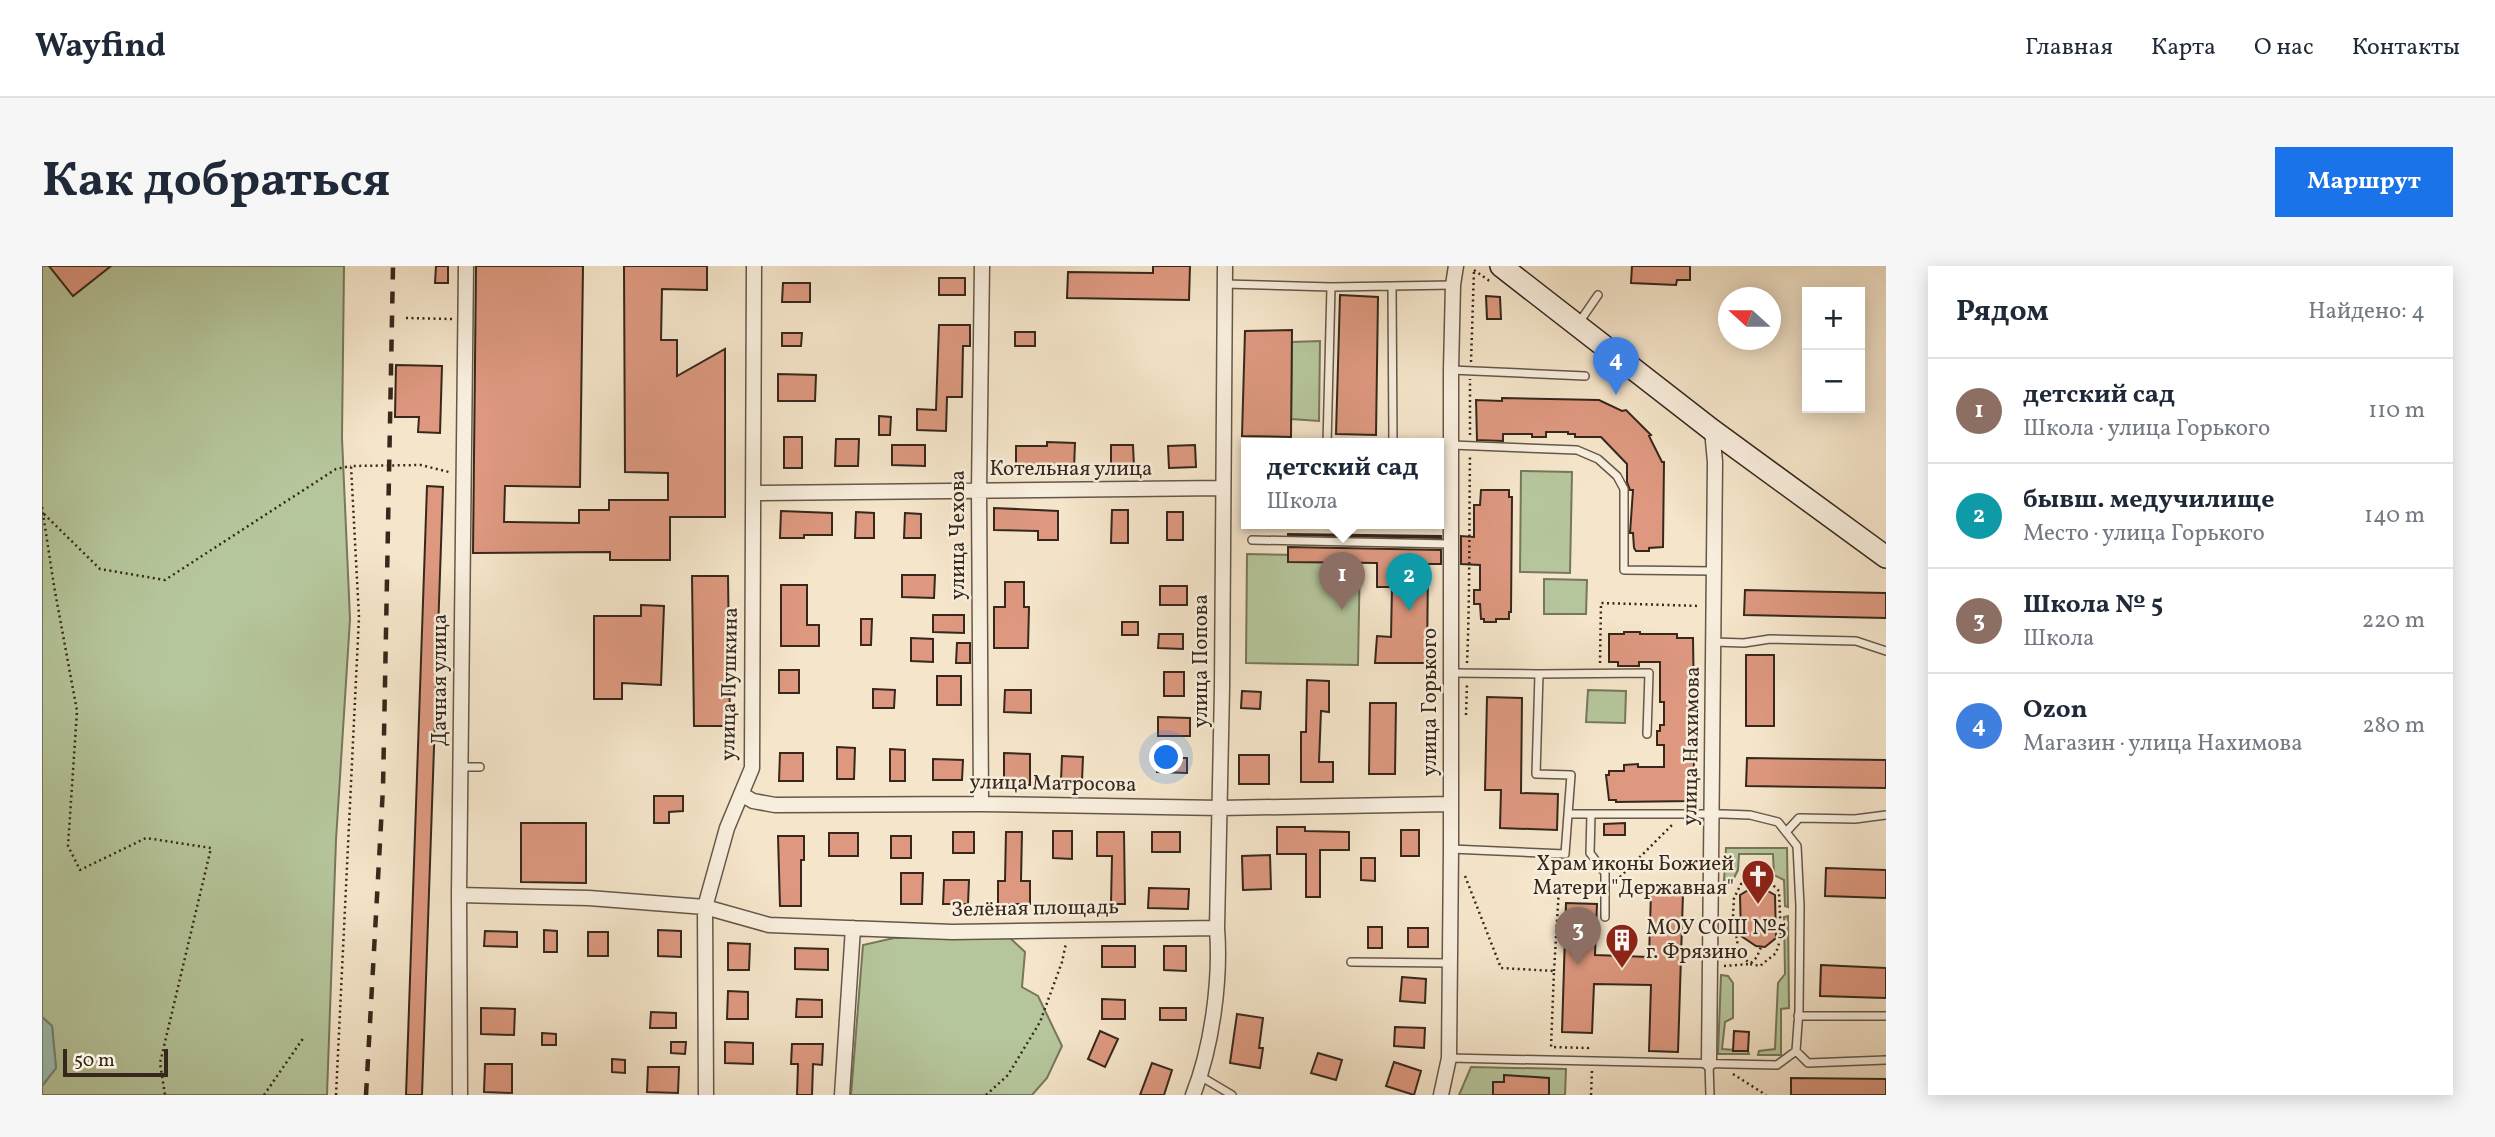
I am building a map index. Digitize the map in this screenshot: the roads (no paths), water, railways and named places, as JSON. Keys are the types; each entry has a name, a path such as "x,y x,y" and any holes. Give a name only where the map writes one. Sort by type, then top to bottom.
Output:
{"street":[{"name":"Дачная улица","path":"460,1095 459,895 466,266"},
{"name":"улица Пушкина","path":"706,1095 705,907 727,828 752,768 754,266"},
{"name":"улица Чехова","path":"981,804 979,490 982,266"},
{"name":"улица Попова","path":"1193,1095 1204,1066 1220,961 1217,928 1225,266"},
{"name":"улица Горького","path":"1440,1095 1449,1058 1450,963 1458,850 1451,804 1451,544 1444,462 1451,445 1453,285 1456,266"},
{"path":"1501,266 1712,430 1886,557"},
{"name":"улица Нахимова","path":"1709,1063 1715,447 1712,430"},
{"name":"Котельная улица","path":"752,493 1223,488"},
{"name":"улица Матросова","path":"741,794 753,801 775,805 981,804 1220,808 1451,804"},
{"name":"Зелёная площадь","path":"459,895 589,898 705,907 769,925 952,932 1217,928"},
{"path":"842,1095 853,928"}],"lane":[{"path":"1225,284 1331,287 1453,285"},
{"path":"1327,438 1331,287"},
{"path":"1392,287 1393,438"},
{"path":"1577,325 1598,295"},
{"path":"1451,370 1585,376"},
{"path":"1451,445 1577,450 1598,459 1617,476 1624,489 1624,570 1714,571"},
{"path":"1252,540 1451,544"},
{"path":"1714,642 1744,643 1770,639 1856,641 1886,652"},
{"path":"1451,673 1649,673 1647,734"},
{"path":"1458,850 1565,854 1571,775 1536,774 1539,674"},
{"path":"460,767 480,767"},
{"path":"1568,814 1749,815 1778,821 1797,846 1800,906 1796,1051 1808,1063 1886,1060"},
{"path":"1591,814 1590,853 1605,873 1605,917"},
{"path":"1786,832 1799,818 1855,819 1886,815"},
{"path":"1351,962 1450,963"},
{"path":"1798,1016 1886,1016"},
{"path":"1449,1058 1590,1058 1777,1065 1796,1051"},
{"path":"1709,1063 1710,1095"},
{"path":"1200,1076 1232,1095"}],"railway":[{"path":"366,1095 383,788 393,266"}],"place":[{"name":"Ozon","path":"1616,395"},
{"name":"детский сад","path":"1342,610"},
{"name":"бывш. медучилище","path":"1409,611"},
{"name":"Храм иконы Божией Матери \"Державная\"","path":"1758,906"},
{"name":"Школа № 5","path":"1578,965"},
{"name":"МОУ СОШ №5 г. Фрязино","path":"1622,970"}]}
